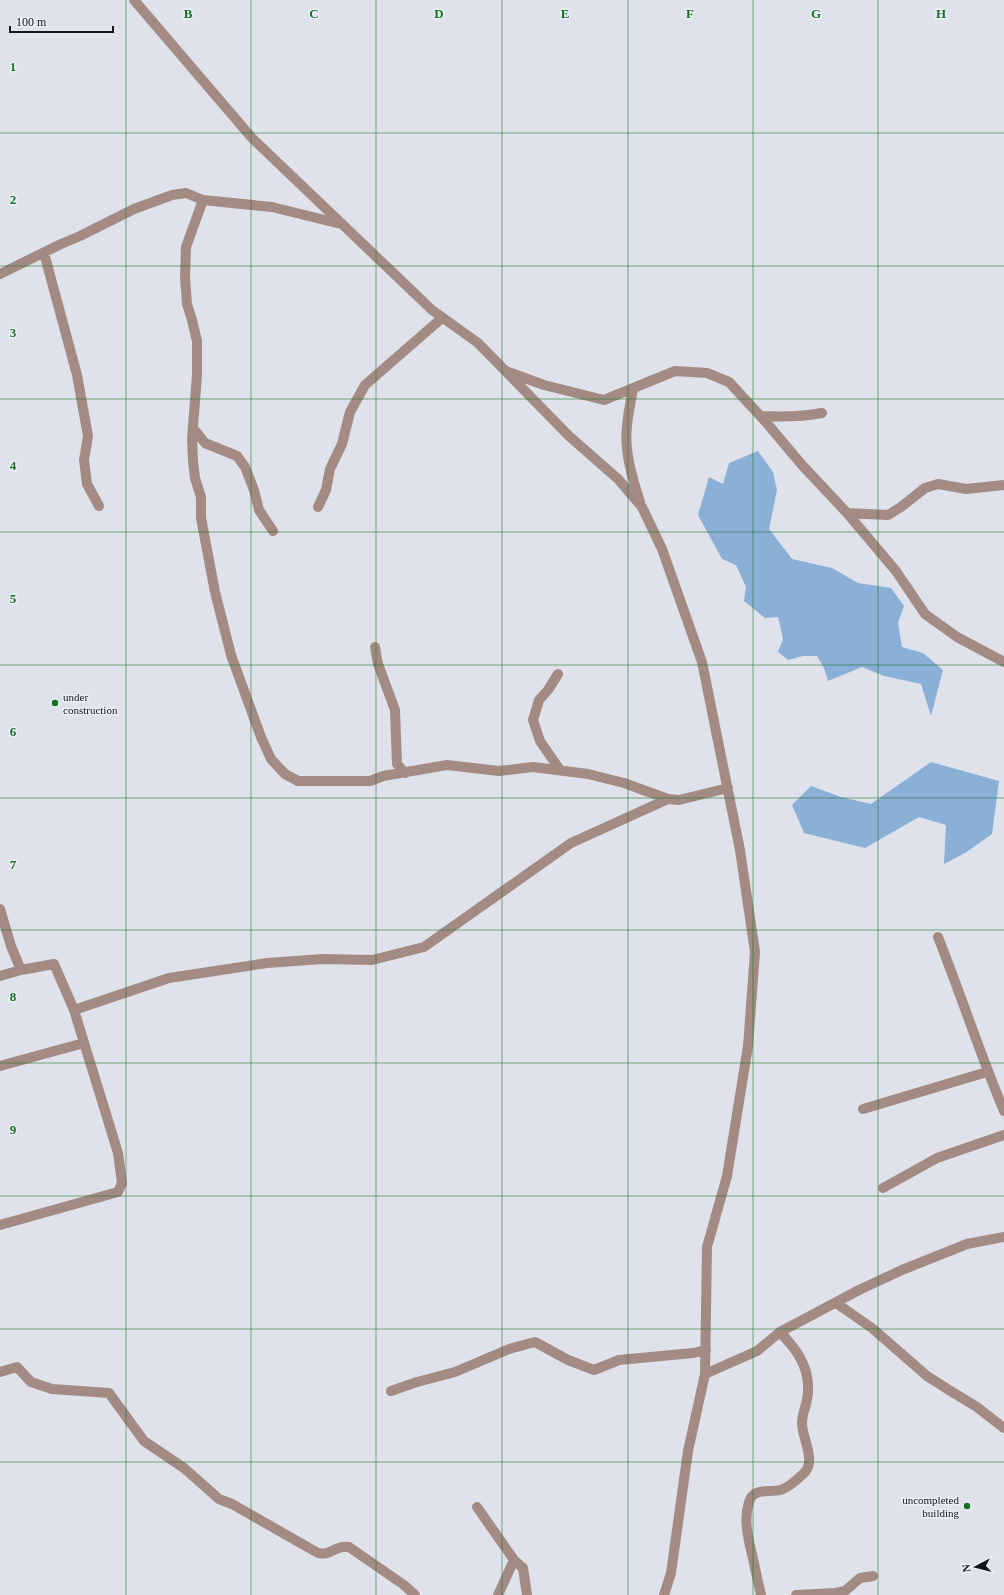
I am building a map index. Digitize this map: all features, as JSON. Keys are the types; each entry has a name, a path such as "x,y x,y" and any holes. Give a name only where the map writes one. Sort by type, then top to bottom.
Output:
{"street":[{"path":"134,0 252,138 432,310 478,343 569,436 618,479 642,507"},
{"path":"0,274 134,209 172,195 186,193 203,200 272,207 343,225"},
{"path":"203,200 186,246 185,277 187,304 197,341 197,376 193,428 195,478 201,497 201,518 215,592 231,655 260,737 271,759 285,774 298,781 370,781 383,776 447,765 499,771 533,767 588,774 624,783 668,799 679,800 728,788"},
{"path":"44,253 77,375 88,436 84,460 87,484 99,506"},
{"path":"318,507 326,490 330,469 342,444 350,412 365,384 442,318"},
{"path":"503,370 577,395 604,400 675,371 707,373 729,382 761,416 802,465 847,513 896,571 924,614 957,636 1004,662"},
{"path":"633,389 627,426 627,450 633,479 642,507 662,549 702,662 740,850 755,952 748,1046 728,1169 706,1247 706,1374 688,1450 671,1572 664,1595"},
{"path":"761,416 784,418 822,413"},
{"path":"193,428 205,443 237,456 245,467 254,490 259,510 273,531"},
{"path":"847,513 888,515 901,507 925,488 938,484 966,489 1004,485"},
{"path":"375,647 378,664 395,710 397,764 405,773"},
{"path":"558,674 548,690 539,700 534,720 540,741 560,770"},
{"path":"74,1010 170,978 275,963 323,959 372,960 424,947 571,843 668,799"},
{"path":"0,909 11,946 21,970"},
{"path":"938,937 965,1006 987,1072 1004,1111"},
{"path":"0,976 21,970 54,964 74,1010 118,1153 122,1183 118,1192 0,1225"},
{"path":"0,1066 84,1043"},
{"path":"863,1109 987,1072"},
{"path":"883,1188 936,1158 1004,1135"},
{"path":"706,1374 757,1351 780,1332 859,1290 902,1270 967,1244 1004,1238"},
{"path":"836,1303 872,1328 928,1376 948,1390 976,1406 1004,1428"},
{"path":"761,1595 748,1540 747,1519 749,1502 754,1494 762,1490 781,1490 805,1472 809,1464 802,1423 803,1412 807,1399 808,1386 806,1374 801,1359 794,1347 780,1332"},
{"path":"391,1391 417,1382 455,1372 509,1349 535,1342 568,1360 594,1370 619,1360 693,1353 706,1350"},
{"path":"0,1372 17,1367 31,1382 52,1389 109,1393 144,1441 184,1468 219,1499 232,1504 318,1553 324,1554 342,1546 349,1547 404,1585 415,1595"},
{"path":"477,1507 514,1560 522,1568 528,1595"},
{"path":"498,1595 514,1560"},
{"path":"796,1595 836,1593 845,1591 860,1578 872,1576"}],"water":[{"path":"758,451 773,472 777,490 769,529 792,559 832,568 858,583 891,588 904,606 898,623 902,647 923,653 943,670 931,716 921,684 884,676 862,667 828,681 824,668 817,656 803,656 788,660 778,652 783,639 778,617 765,618 744,601 746,587 736,565 722,559 698,515 709,477 723,484 729,463"},
{"path":"931,762 999,781 992,834 965,853 944,864 946,825 919,817 865,848 804,833 792,805 811,786 841,797 871,804"}],"place":[{"name":"under construction","path":"55,703"},
{"name":"uncompleted building","path":"967,1506"}]}
